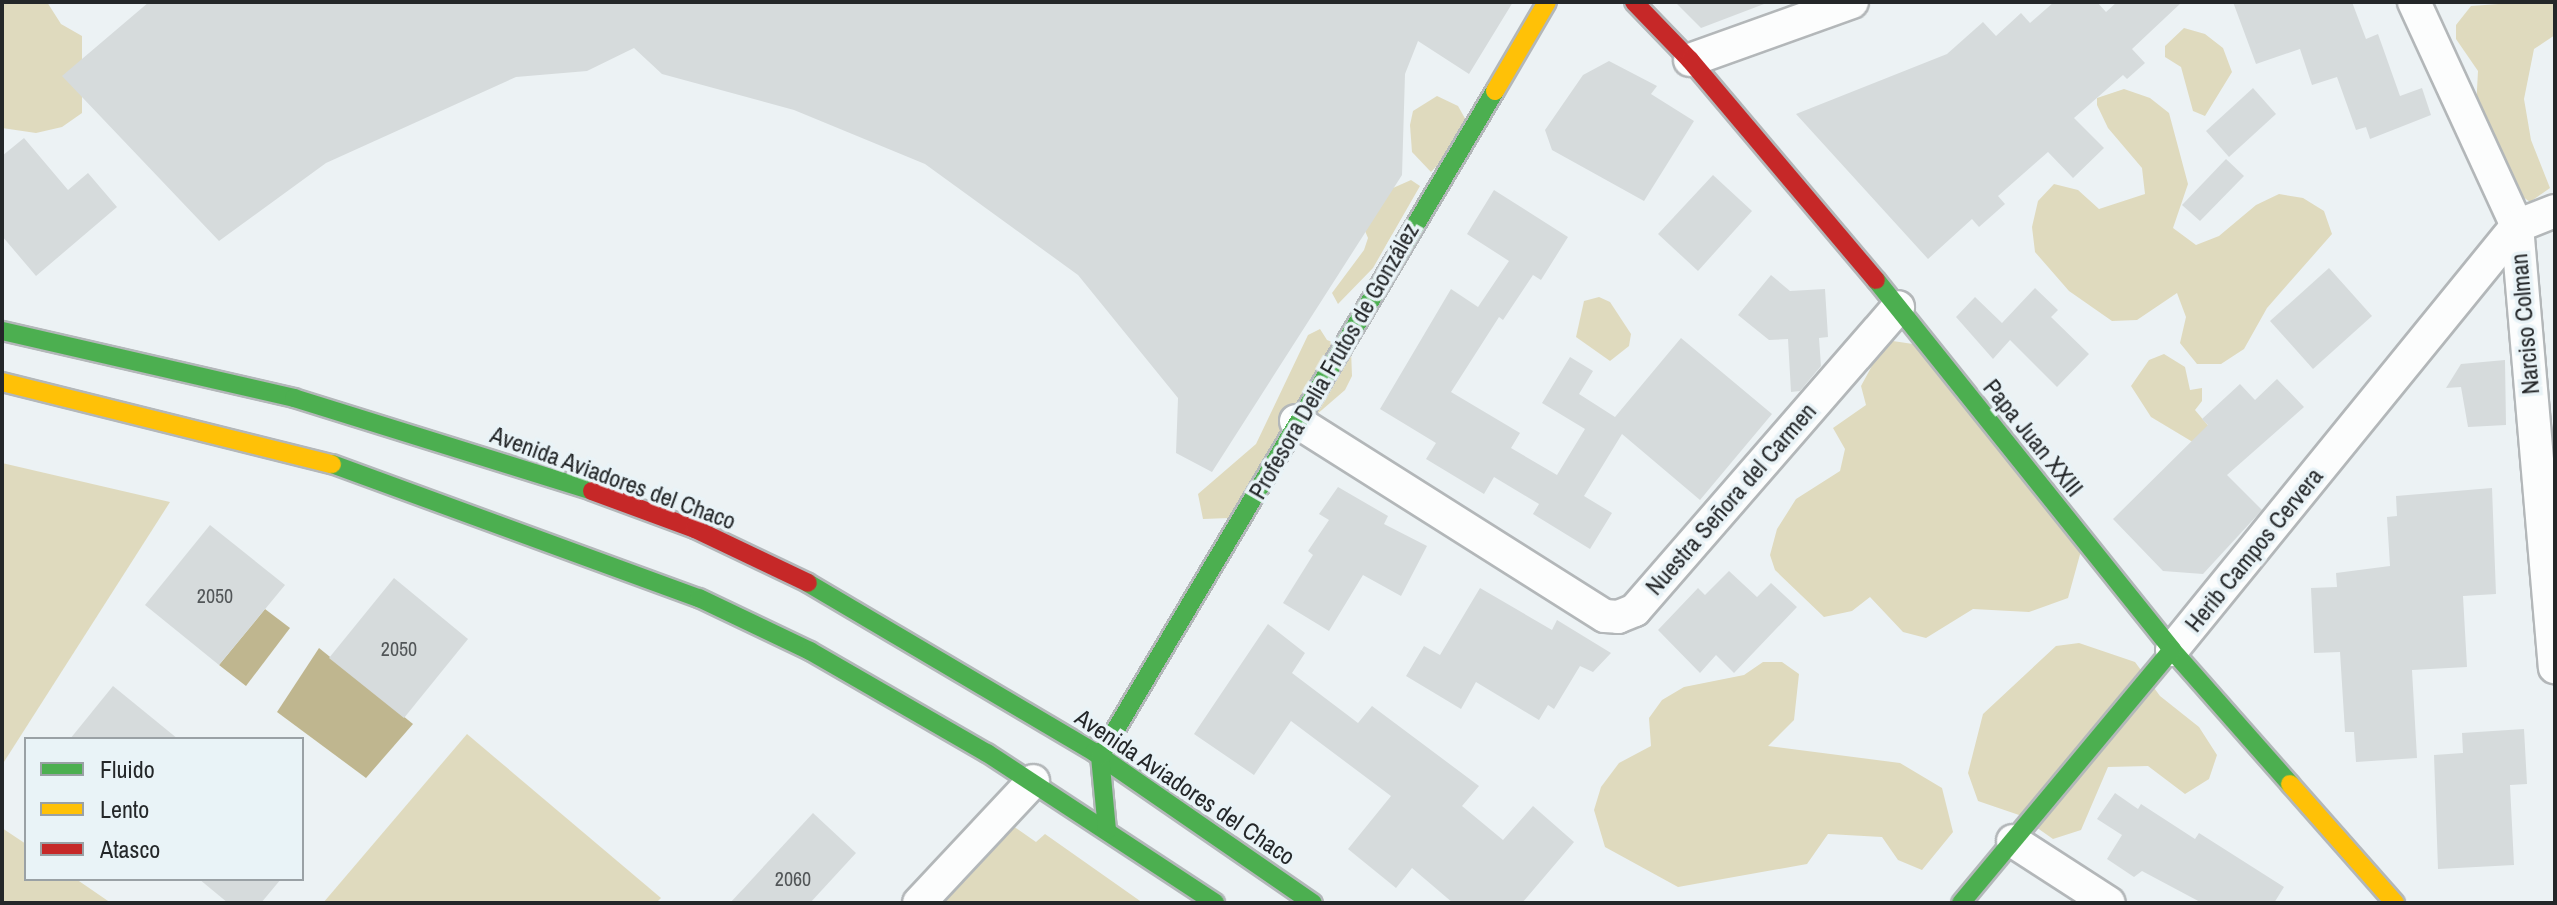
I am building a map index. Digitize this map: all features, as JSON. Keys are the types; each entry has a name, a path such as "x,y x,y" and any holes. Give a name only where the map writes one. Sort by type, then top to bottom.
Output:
{"main road":[{"name":"Profesora Delia Frutos de González","path":"1100,756 1198,597 1296,421 1547,2"},
{"name":"Papa Juan XXIII","path":"1634,2 1690,60 1898,307 2172,650 2395,903"},
{"name":"Avenida Aviadores del Chaco","path":"2,331 294,398 487,456 695,529 796,576 1100,756 1313,903"},
{"path":"2,382 300,452 475,512 740,616 894,698 1033,781 1215,903"},
{"path":"475,512 517,511"},
{"path":"712,557 745,554"},
{"name":"Herib Campos Cervera","path":"1961,903 2172,650"},
{"path":"1100,756 1107,830"}],"street":[{"path":"1690,60 1852,2"},
{"name":"Narciso Colman","path":"2414,2 2517,226 2555,667"},
{"name":"Herib Campos Cervera","path":"2172,650 2517,226 2555,211"},
{"name":"Nuestra Señora del Carmen","path":"1296,421 1605,616 1618,617 1635,610 1898,307"},
{"path":"919,903 1033,781"},
{"path":"2013,841 2109,903"}],"shaded area":[{"path":"2,2 47,2 61,24 82,36 82,113 62,127 36,133 2,128"},
{"path":"2555,2 2555,35 2534,49 2524,99 2531,140 2550,188 2530,202 2519,194 2492,130 2476,108 2478,71 2456,39 2456,25 2471,6"},
{"path":"2184,28 2205,34 2223,48 2232,72 2205,116 2193,111 2181,67 2165,57 2165,46"},
{"path":"2124,89 2150,98 2169,113 2188,184 2173,228 2196,245 2219,236 2256,205 2279,194 2303,198 2324,211 2332,234 2267,308 2244,349 2221,364 2197,364 2180,343 2186,317 2177,293 2137,320 2112,321 2069,291 2035,252 2032,227 2038,201 2054,184 2078,190 2099,209 2145,194 2142,168 2108,128 2097,105 2097,98"},
{"path":"1437,96 1458,106 1471,129 1431,172 1412,152 1410,125 1413,111"},
{"path":"1411,180 1420,186 1373,268 1338,304 1332,293 1364,250 1368,238 1363,226 1384,192"},
{"path":"1599,297 1610,302 1631,334 1629,346 1610,361 1576,337 1584,301"},
{"path":"1320,329 1327,340 1351,350 1352,376 1345,390 1308,422 1229,518 1203,519 1198,494 1256,444 1308,335"},
{"path":"1886,340 1913,344 2084,540 2068,598 2029,612 1973,609 1926,638 1903,632 1870,597 1852,611 1824,617 1775,570 1770,555 1777,529 1796,499 1840,471 1845,449 1833,428 1866,405 1861,386"},
{"path":"2164,354 2185,367 2190,390 2202,388 2202,401 2195,410 2211,429 2201,447 2151,417 2131,386 2149,360"},
{"path":"2,463 170,502 2,765"},
{"path":"265,609 290,628 246,686 219,665"},
{"path":"2079,643 2135,662 2160,696 2199,727 2217,755 2209,779 2185,794 2148,766 2108,767 2081,830 2053,839 2019,815 1978,801 1968,773 1983,714 2056,646"},
{"path":"319,648 413,724 366,778 277,712"},
{"path":"1763,662 1782,662 1799,674 1794,720 1768,746 1900,763 1942,788 1953,832 1922,870 1898,860 1882,837 1828,834 1807,864 1678,887 1605,847 1594,810 1601,787 1619,763 1651,746 1649,718 1662,700 1684,687 1744,675"},
{"path":"467,734 661,898 656,903 323,903"},
{"path":"1013,826 1036,842 1045,834 1143,903 943,903"},
{"path":"2,828 24,843 24,881 79,881 111,903 2,903"}],"building":[{"path":"149,2 1513,2 1469,74 1418,41 1405,74 1402,175 1212,472 1176,453 1178,398 1078,275 925,164 794,110 662,74 634,48 587,71 516,77 326,163 219,241 62,76"},
{"path":"1675,2 1763,2 1764,4 1701,28"},
{"path":"2054,2 2097,2 2106,12 2117,2 2182,2 2132,49 2145,63 2127,79 2123,75 2074,118 2104,148 2073,178 2048,152 1998,196 2005,204 1979,227 1972,219 1928,259 1796,114 1947,54 1983,22 1996,36 2021,13 2030,23"},
{"path":"2233,2 2352,2 2366,39 2378,34 2400,96 2422,88 2431,115 2370,139 2366,127 2356,130 2337,77 2312,85 2300,49 2256,64"},
{"path":"1609,61 1657,86 1651,94 1694,121 1644,201 1552,150 1545,130 1583,75"},
{"path":"2253,88 2276,114 2229,157 2206,131"},
{"path":"24,138 68,190 88,173 117,207 36,276 2,236 2,156"},
{"path":"2226,159 2244,176 2200,221 2182,205"},
{"path":"1713,175 1752,211 1698,271 1658,234"},
{"path":"1494,190 1568,237 1541,280 1533,275 1503,320 1499,317 1451,392 1520,433 1511,448 1557,475 1585,429 1542,403 1570,357 1593,371 1579,394 1615,417 1681,338 1772,414 1700,500 1622,434 1584,496 1612,513 1590,549 1533,514 1539,504 1494,477 1484,494 1426,459 1436,443 1380,409 1451,289 1478,307 1509,261 1467,234"},
{"path":"2329,268 2372,316 2313,369 2270,321"},
{"path":"1771,275 1790,291 1825,289 1828,337 1819,338 1821,366 1800,391 1791,392 1788,339 1769,340 1738,315"},
{"path":"2035,288 2058,310 2051,317 2089,354 2057,387 2010,340 1993,359 1956,317 1975,297 2002,323"},
{"path":"2505,360 2506,425 2468,427 2461,387 2446,388 2461,364"},
{"path":"2277,379 2304,407 2227,475 2262,510 2203,574 2163,571 2113,519 2208,425 2202,419 2240,384 2255,400"},
{"path":"1338,487 1388,516 1384,524 1427,546 1401,596 1363,575 1329,631 1283,603 1313,555 1308,551 1329,520 1319,514"},
{"path":"2492,488 2496,594 2463,596 2467,667 2412,670 2417,758 2356,762 2354,732 2345,732 2340,652 2314,653 2311,588 2337,587 2336,573 2390,566 2387,517 2397,516 2396,496"},
{"path":"210,525 285,585 219,665 145,605"},
{"path":"1729,571 1757,597 1771,583 1797,607 1734,673 1716,655 1700,673 1658,630 1698,588 1705,595"},
{"path":"394,578 468,639 404,718 329,658"},
{"path":"1480,588 1552,630 1557,620 1611,653 1593,672 1580,666 1554,709 1548,705 1539,720 1476,682 1461,709 1406,676 1424,646 1440,655"},
{"path":"1268,624 1305,653 1292,673 1358,723 1372,706 1479,786 1462,806 1503,840 1533,806 1574,842 1522,903 1453,903 1412,868 1396,888 1348,849 1391,796 1291,721 1254,775 1194,734"},
{"path":"113,686 176,737 72,737"},
{"path":"2524,729 2527,784 2510,785 2514,865 2438,869 2434,755 2463,753 2462,733"},
{"path":"2115,793 2138,809 2141,804 2195,839 2199,833 2284,887 2274,903 2202,903 2142,871 2134,877 2107,859 2122,835 2097,819"},
{"path":"813,813 856,853 810,903 730,903"},
{"path":"201,881 279,881 261,903 228,903"}],"traffic: fast":[{"path":"1107,830 1100,756 1495,91"},
{"path":"1876,280 2172,650 2290,784"},
{"path":"2,331 294,398 592,491"},
{"path":"332,464 699,598 810,651 987,753 1215,903"},
{"path":"808,583 1094,752 1313,903"},
{"path":"1961,903 2172,650"}],"traffic: slow":[{"path":"1495,91 1547,2"},
{"path":"2,382 332,464"},
{"path":"2290,784 2395,903"}],"traffic: jam":[{"path":"1634,2 1690,60 1876,280"},
{"path":"592,491 695,529 808,583"}]}
